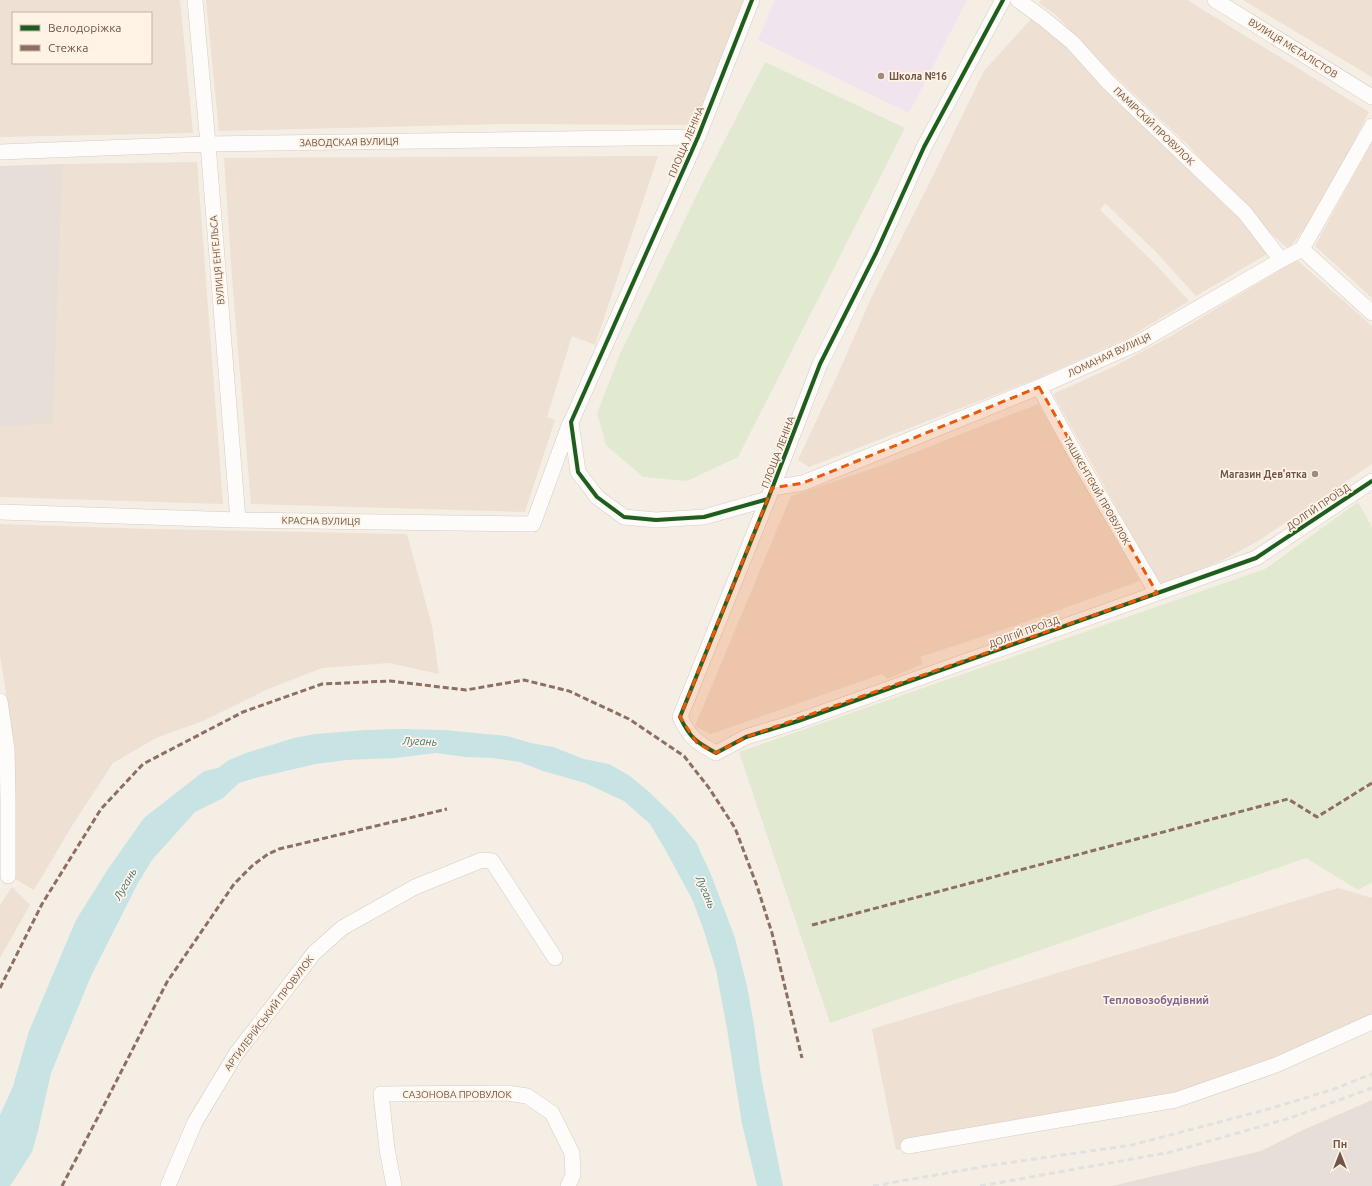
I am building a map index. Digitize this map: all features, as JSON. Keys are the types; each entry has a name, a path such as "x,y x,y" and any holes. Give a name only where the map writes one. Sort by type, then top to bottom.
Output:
{"street":[{"name":"ВУЛИЦЯ ЕНГЕЛЬСА","path":"195,0 238,520"},
{"name":"ПЛОЩА ЛЕНІНА","path":"752,0 698,137 570,422 578,472 597,498 624,517 656,520 704,517 770,493 820,364 876,253 924,147 1003,0"},
{"name":"ПАМІРСКІЙ ПРОВУЛОК","path":"1018,0 1072,42 1108,82 1245,213 1281,260"},
{"name":"ВУЛИЦЯ МЄТАЛІСТОВ","path":"1215,0 1372,97"},
{"path":"1372,126 1302,249 1372,313"},
{"name":"ЗАВОДСКАЯ ВУЛИЦЯ","path":"0,152 208,144 698,137"},
{"name":"ЛОМАНАЯ ВУЛИЦЯ","path":"770,493 803,483 1039,387 1136,344 1302,249"},
{"name":"ТАШКЄНТСКІЙ ПРОВУЛОК","path":"1039,387 1082,466 1157,593"},
{"name":"КРАСНА ВУЛИЦЯ","path":"0,512 238,520 533,524 570,422"},
{"name":"ДОЛГІЙ ПРОЇЗД","path":"770,493 680,717 686,730 697,742 716,753 746,737 798,721 1256,558 1372,481"},
{"path":"0,701 7,749 8,876"},
{"name":"АРТИЛЕРІЙСЬКИЙ ПРОВУЛОК","path":"168,1186 195,1122 236,1054 314,953 342,928 415,887 482,860 492,861 555,958"},
{"path":"908,1146 1176,1100 1276,1065 1372,1022"},
{"name":"САЗОНОВА ПРОВУЛОК","path":"394,1186 382,1094 507,1093 527,1096 552,1113 572,1153 570,1181"}],"highlighted area":[{"path":"1039,387 1157,593 746,737 716,753 697,743 680,717 772,488 803,483"}],"shaded area":[{"path":"0,0 180,0 193,133 0,137"},
{"path":"206,0 744,0 694,125 501,124 219,131"},
{"name":"Школа №16","path":"775,0 967,0 909,113 758,40"},
{"path":"1041,0 1187,0 1369,112 1317,214 1288,249 1259,222 1188,145 1102,64 1057,16 1039,3"},
{"path":"1243,0 1372,0 1372,77 1283,24"},
{"path":"1031,19 1067,46 1233,209 1269,253 1196,296 1155,251 1105,203 1100,210 1156,265 1189,301 1128,338 1036,379 809,467 798,460 872,296 984,71"},
{"path":"1372,142 1372,298 1315,246"},
{"path":"658,156 595,345 572,336 547,417 555,420 525,512 251,504 233,291 224,158"},
{"path":"197,162 223,504 0,497 0,427 53,422 63,164"},
{"path":"63,164 53,423 0,427 0,166"},
{"path":"1297,260 1372,326 1372,464 1258,541 1223,560 1160,586 1053,394 1115,366 1171,336"},
{"path":"1038,404 1140,581 1008,628 920,657 923,664 887,679 882,674 711,734 695,726 791,496 880,466"},
{"path":"0,524 150,529 407,534 432,626 439,674 389,663 322,668 268,689 203,721 156,738 113,763 70,829 34,890 14,878 16,824 15,765 8,705 0,656"},
{"path":"12,887 30,905 0,958 0,905"},
{"path":"1338,888 1372,898 1372,1026 1186,1102 896,1150 872,1029"},
{"path":"1372,1100 1372,1186 1112,1186 1261,1151 1303,1130"}],"green space":[{"path":"765,62 905,128 738,457 687,481 643,477 606,445 597,413 620,354 701,186"},
{"path":"1358,502 1372,527 1372,882 1358,890 1306,858 830,1023 739,752 1265,569"}],"water":[{"name":"Лугань","path":"400,729 444,730 507,736 531,743 553,747 584,759 609,764 630,776 648,791 672,814 696,842 712,877 735,938 747,986 761,1076 783,1186 757,1186 742,1124 716,970 693,901 650,824 624,801 585,783 543,771 520,762 436,753 395,758 346,760 316,764 255,778 239,783 223,798 195,812 152,860 137,885 91,976 51,1073 32,1152 10,1186 0,1186 0,1115 13,1086 29,1031 76,920 108,869 144,818 204,771 218,768 229,760 246,753 294,738 315,734"}],"railway":[{"path":"873,1186 993,1165 1132,1145 1269,1109 1334,1089 1372,1074"},
{"path":"980,1186 1171,1152 1290,1118 1372,1088"}],"marked path":[{"path":"0,988 42,904 101,809 143,764 243,712 322,684 390,681 466,690 524,680 569,691 629,719 684,756 709,788 735,828 757,886 772,933 802,1058"},
{"path":"812,925 1288,799 1317,817 1372,783"},
{"path":"62,1186 167,982 234,884 253,865 268,854 279,849 447,809"}],"cycle path":[{"path":"752,0 698,137 571,422 578,472 597,497 624,517 656,520 704,517 768,499 820,364 876,253 924,147 1003,0"},
{"path":"768,499 680,717 694,739 716,753 746,737 798,721 1256,558 1372,481"}],"place":[{"name":"Школа №16","path":"881,76"},
{"name":"Магазин Дев'ятка","path":"1315,474"}],"district":[{"name":"Тепловозобудівний","path":"1156,1000"}]}
